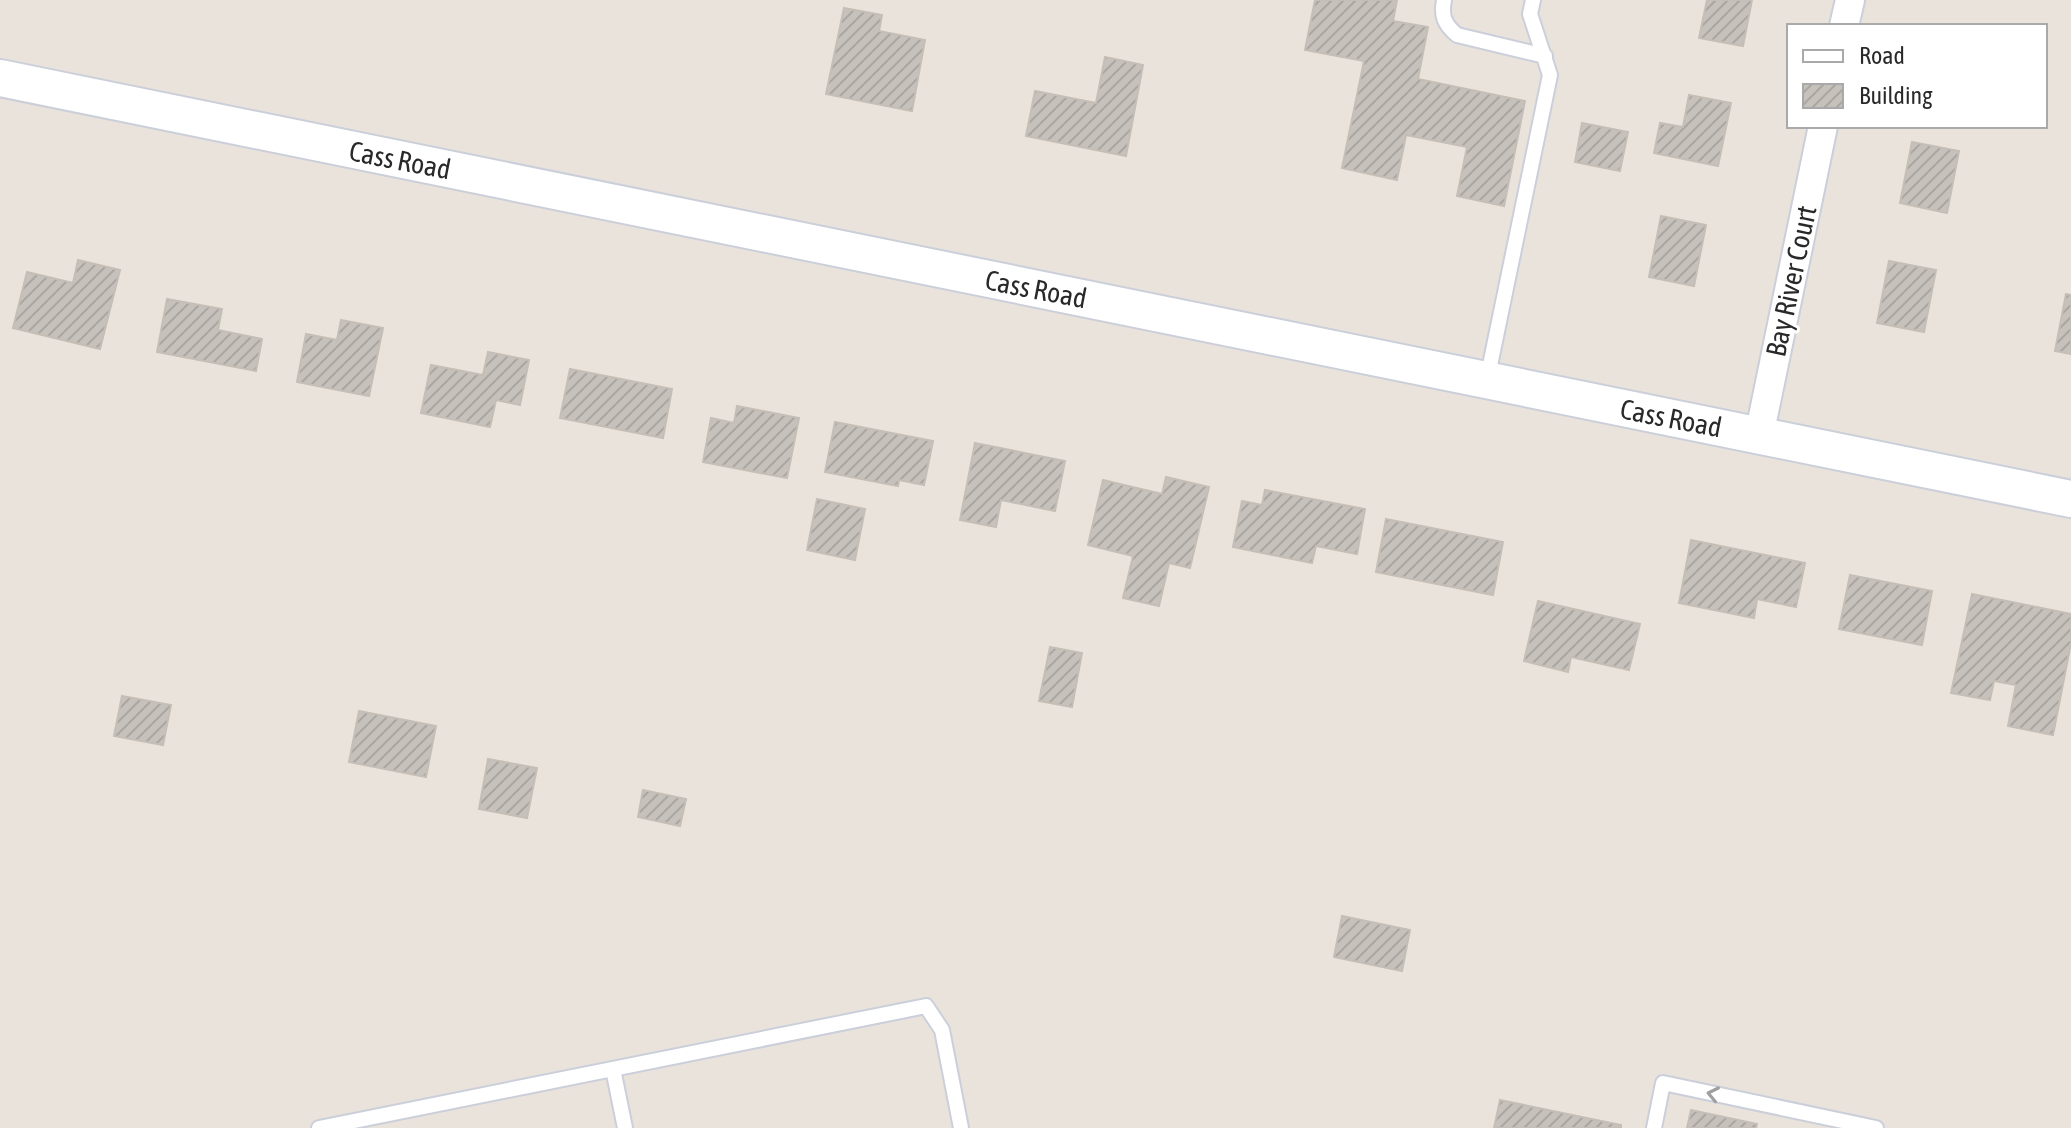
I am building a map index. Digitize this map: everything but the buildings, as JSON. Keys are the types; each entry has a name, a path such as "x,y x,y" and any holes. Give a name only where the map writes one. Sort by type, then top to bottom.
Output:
{"street":[{"path":"1844,24 1850,0"},
{"name":"Cass Road","path":"0,78 2071,499"},
{"name":"Bay River Court","path":"1759,436 1823,128"}],"lane":[{"path":"1444,0 1441,13 1447,26 1457,35 1545,56"},
{"path":"1487,380 1550,75 1534,32 1530,14 1533,0"},
{"path":"319,1128 926,1006 942,1030 961,1128"},
{"path":"613,1069 625,1128"},
{"path":"1654,1128 1663,1083 1876,1128"},
{"path":"1785,1128 1789,1111"}]}
